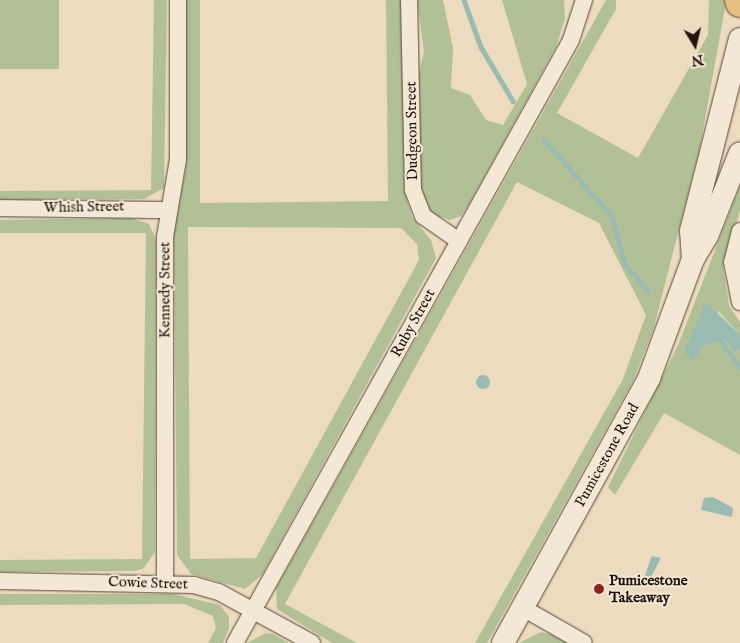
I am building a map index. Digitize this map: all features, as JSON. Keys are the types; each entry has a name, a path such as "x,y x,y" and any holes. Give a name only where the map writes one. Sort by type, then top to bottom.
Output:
{"main road":[{"name":"Pumicestone Road","path":"693,259 691,231 740,39"},
{"name":"Pumicestone Road","path":"503,643 649,378 693,259 708,236 740,153"}],"street":[{"name":"Kennedy Street","path":"165,582 169,210 178,159 178,0"},
{"name":"Dudgeon Street","path":"409,0 413,190 423,216 459,241"},
{"name":"Ruby Street","path":"235,643 572,40 584,0"},
{"name":"Whish Street","path":"0,208 169,210"},
{"path":"740,231 732,262 740,302"},
{"name":"Cowie Street","path":"0,581 165,582 219,592 312,643"},
{"path":"523,608 584,643"}],"green space":[{"path":"0,0 59,0 59,69 0,69"},
{"path":"154,0 167,0 164,188 144,199 0,200 0,191 151,190"},
{"path":"186,0 200,0 200,203 388,201 386,0 403,0 404,189 412,217 431,240 436,258 262,575 245,589 191,574 177,555 174,232 186,166","holes":["188,227 401,228 417,244 419,260 256,558 190,559"]},
{"path":"417,0 443,0 453,48 451,88 470,95 486,120 503,125 527,84 502,0 564,0 565,18 556,47 471,201 461,216 450,220 432,214 421,191 419,74 424,51"},
{"path":"606,0 616,0 616,9 557,113 638,158 708,35 709,0 724,0 725,8 700,147 654,327 633,381 487,643 475,643 623,379 646,315 599,223 517,182 285,604 357,643 332,643 277,609 276,588"},
{"path":"740,186 740,211 723,266 729,306 740,322 740,335 718,311 702,347 725,340 735,352 740,349 740,455 664,413 615,495 608,487 678,345"},
{"path":"131,218 149,224 156,239 155,552 143,569 134,571 0,572 0,560 142,559 146,233 0,233 0,220"},
{"path":"0,594 173,594 220,605 229,617 229,628 223,643 208,643 216,628 213,616 184,604 0,605"},
{"path":"541,632 550,634 568,643 519,643"},
{"path":"266,633 273,634 289,643 247,643"}],"water":[{"path":"706,302 740,335 740,349 735,352 725,340 702,347 693,362 684,351"},
{"path":"480,375 486,375 490,382 486,389 480,389 476,385 476,379"},
{"path":"713,497 733,508 732,517 701,510 704,498"},
{"path":"652,556 661,558 649,581 644,578"}],"waterway":[{"path":"464,0 481,47 513,101"},
{"path":"543,139 612,216 625,264 648,290"},
{"path":"718,338 740,367"}],"place":[{"name":"Pumicestone Takeaway","path":"599,589"}]}
